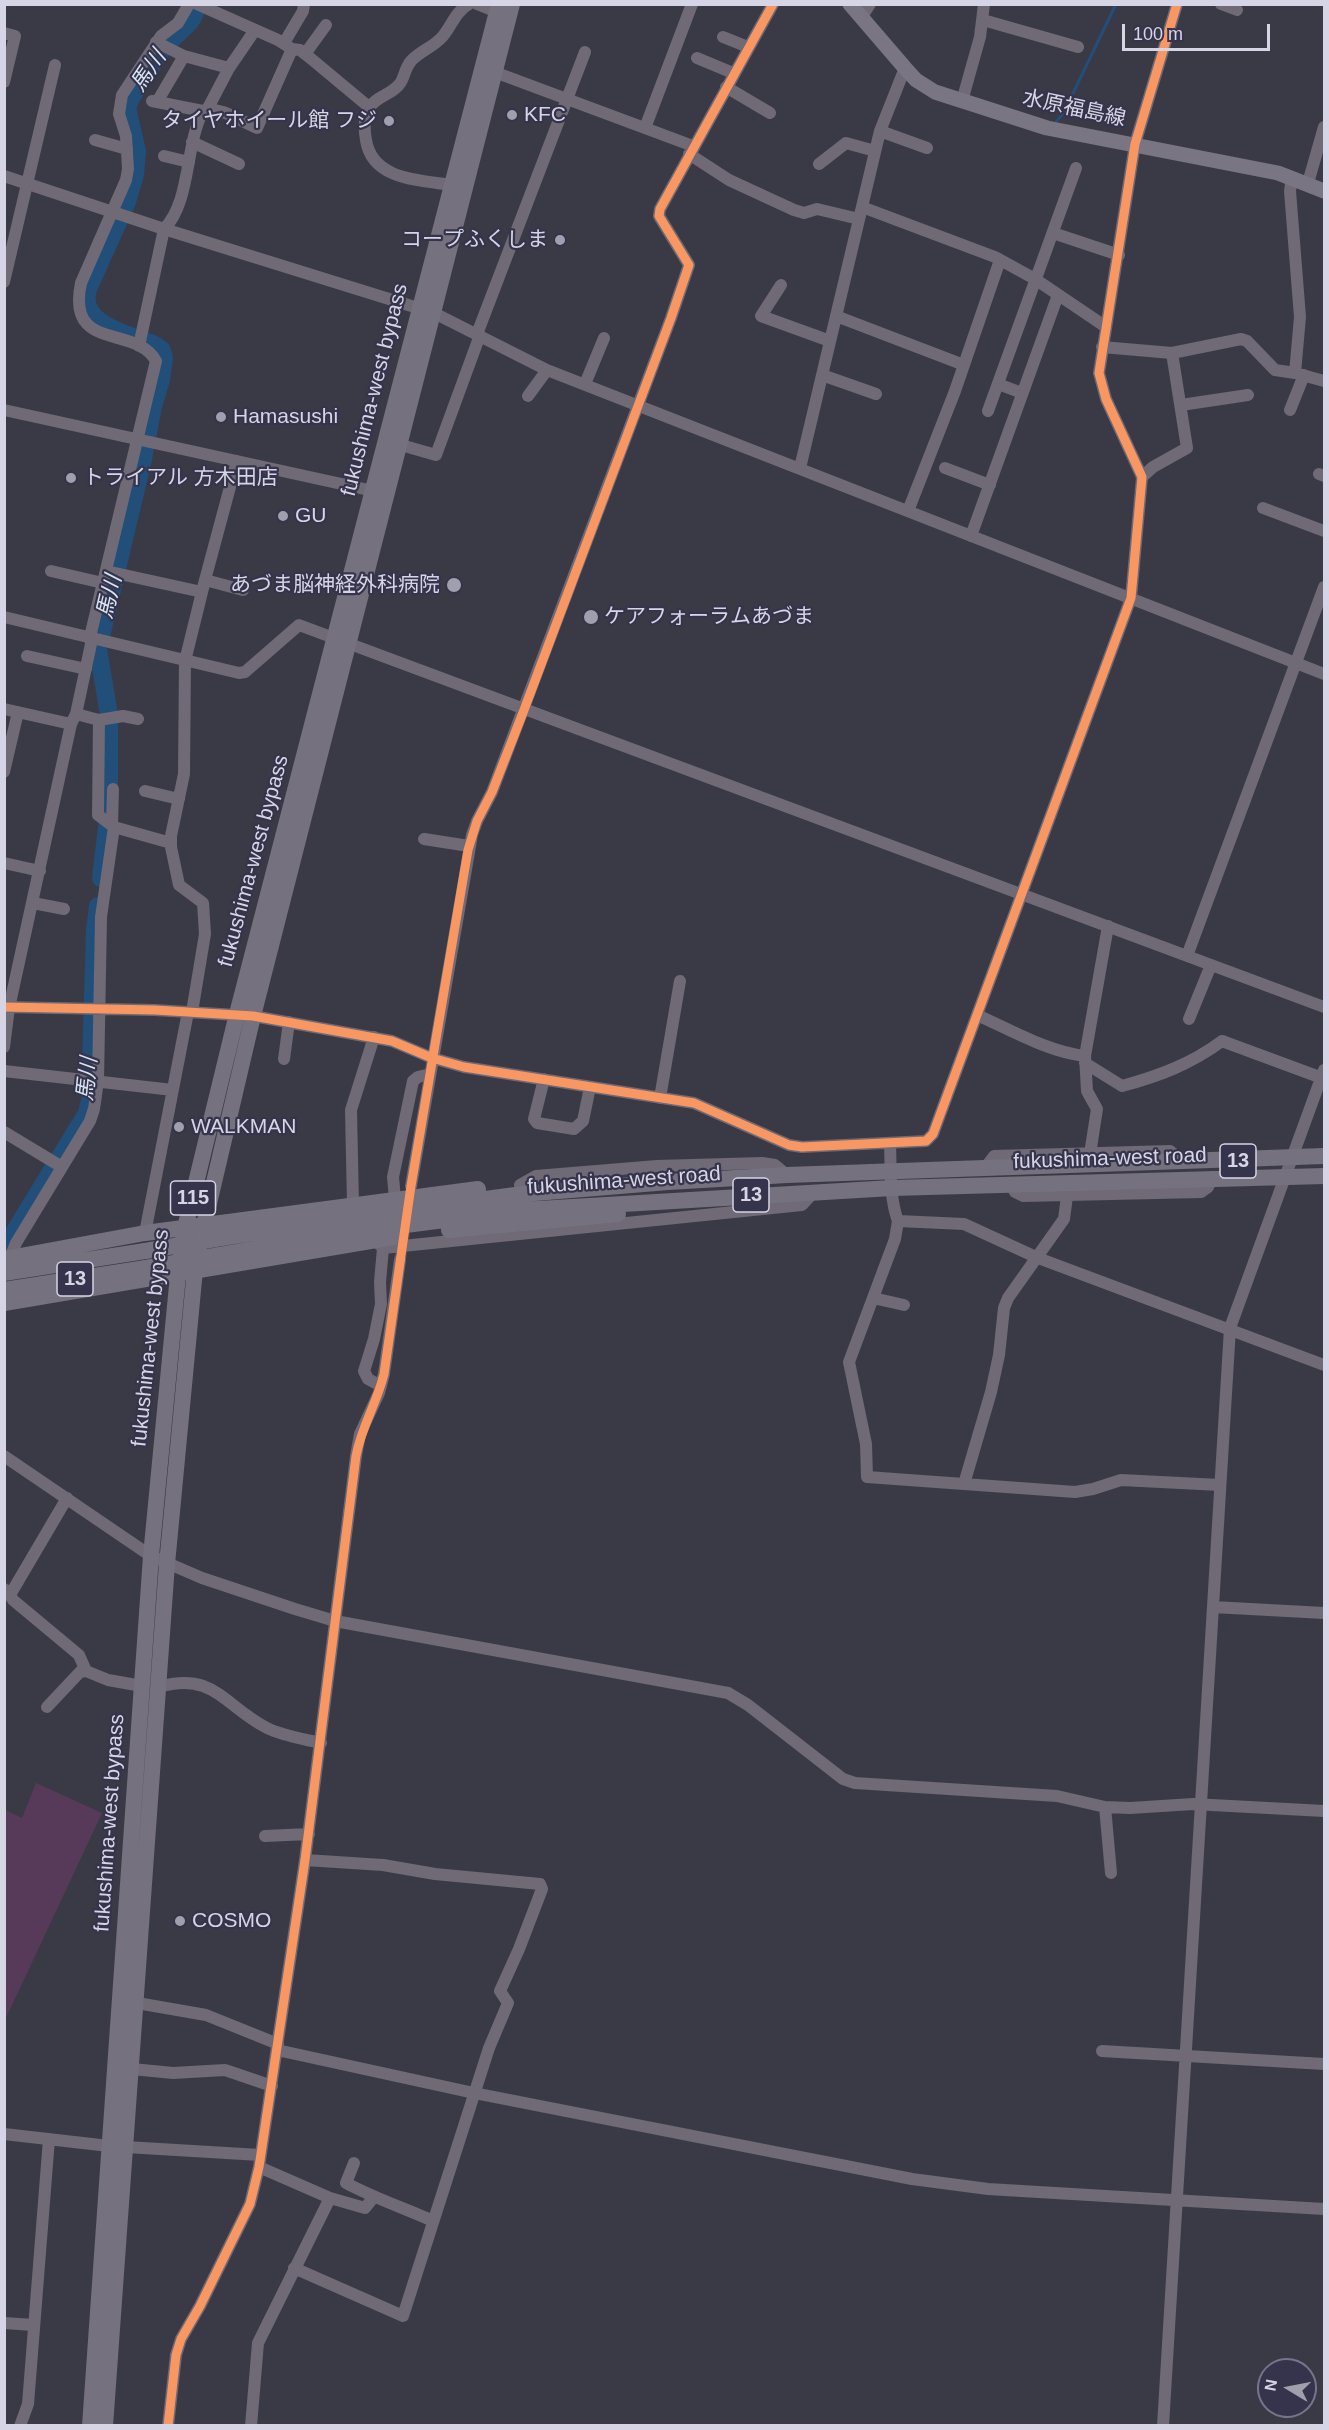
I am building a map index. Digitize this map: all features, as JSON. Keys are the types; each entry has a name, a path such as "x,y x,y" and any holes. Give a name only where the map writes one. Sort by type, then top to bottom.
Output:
{"highway":[{"name":"fukushima-west bypass","path":"380,493 401,445 452,185 512,4"},
{"name":"fukushima-west bypass","path":"90,2426 109,2146 151,1687 167,1564 187,1273 185,1228 245,1015 489,70 498,8"},
{"name":"fukushima-west bypass","path":"105,2426 137,2003 151,1687 151,1556 187,1273 202,1226 245,1015"},
{"name":"fukushima-west road","path":"4,1290 146,1259 221,1247 522,1209 814,1192 984,1168 1293,1159 1324,1156"},
{"path":"6,1263 146,1233 395,1199 639,1174 668,1182"},
{"name":"fukushima-west road","path":"221,1247 357,1216 523,1194 668,1182 787,1175 1011,1185 1286,1175 1324,1176"},
{"path":"4,1303 379,1244 430,1232 660,1210 701,1198"},
{"name":"fukushima-west road","path":"6,1263 146,1259"}],"main road":[{"name":"水原福島線","path":"850,4 904,68 916,80 935,92 1047,128 1292,177 1324,191"}],"street":[{"path":"4,1047 7,1008 91,644 98,639 156,361 140,341 94,330 87,324 78,304 81,283 120,213 128,169 119,105 122,95 162,45 189,4"},
{"path":"184,56 154,101 205,111 223,112 257,128 304,4"},
{"path":"452,185 400,176 379,166 366,144 365,122 369,107 400,83 404,70 412,60 434,45 462,8 469,4"},
{"path":"477,4 498,8"},
{"path":"645,128 692,4"},
{"path":"411,1186 469,846 477,821 492,792 524,710 689,265 659,216 665,196 773,4"},
{"path":"861,18 870,4"},
{"path":"962,101 983,20 984,4"},
{"path":"7,1008 245,1015 392,1041 432,1058 464,1067 694,1103 789,1145 802,1148 926,1141 933,1134 1131,598 1142,477 1106,399 1099,373 1135,144 1177,4"},
{"path":"1221,4 1237,10"},
{"path":"201,7 300,50 369,107"},
{"path":"983,20 1078,47"},
{"path":"305,54 326,25"},
{"path":"140,341 164,229 170,224 180,198 195,126 229,68 255,30"},
{"path":"4,33 15,36 4,82"},
{"path":"723,37 748,47"},
{"path":"162,45 184,56 229,68"},
{"path":"401,445 436,455 478,334 585,52"},
{"path":"697,58 734,73"},
{"path":"4,282 55,65"},
{"path":"800,468 880,131 904,68"},
{"path":"489,70 645,128 691,150 729,180 794,210 804,213 817,209 860,213 1000,260 1035,279 1106,327"},
{"path":"726,87 770,113"},
{"path":"1308,183 1324,127"},
{"path":"880,131 927,148"},
{"path":"95,140 127,149"},
{"path":"192,142 238,164"},
{"path":"819,164 846,143 875,151"},
{"path":"164,156 189,162"},
{"path":"988,411 1076,168"},
{"path":"4,176 164,229 427,311 478,334 547,370 1324,674"},
{"path":"1290,410 1299,374 1300,317 1290,190 1292,177"},
{"path":"1053,233 1119,255"},
{"path":"908,511 964,365 1000,260"},
{"path":"781,285 760,316 830,341"},
{"path":"971,536 1058,295"},
{"path":"836,316 964,365"},
{"path":"585,384 604,338"},
{"path":"1102,347 1172,353 1241,339 1247,341 1275,369 1324,381"},
{"path":"1142,477 1153,467 1187,448 1172,353"},
{"path":"528,396 547,370"},
{"path":"822,375 876,394"},
{"path":"998,384 1022,393"},
{"path":"1181,405 1248,395"},
{"path":"4,410 380,493"},
{"path":"146,1233 205,934 203,903 179,885 171,843 184,774 185,661 237,461"},
{"path":"945,468 990,485"},
{"path":"1263,508 1324,531"},
{"path":"51,572 110,575 243,590"},
{"path":"1187,956 1324,587"},
{"path":"4,616 239,673 245,672 299,625 1324,1007"},
{"path":"27,656 86,669"},
{"path":"4,709 74,719 138,719"},
{"path":"4,772 18,712"},
{"path":"106,718 98,815 110,824 171,843"},
{"path":"6,1263 59,1165 90,1121 94,1109 92,1082 94,1009 113,789"},
{"path":"145,791 179,799"},
{"path":"424,839 469,846"},
{"path":"4,863 40,871"},
{"path":"33,903 64,909"},
{"path":"1090,1154 1097,1109 1087,1091 1085,1059 1108,926"},
{"path":"1189,1019 1211,965"},
{"path":"660,1098 680,981"},
{"path":"977,1015 1035,1041 1085,1059 1122,1086 1150,1079 1181,1066 1201,1057 1222,1041 1323,1074 1230,1328 1163,2426"},
{"path":"284,1059 289,1022"},
{"path":"353,1205 351,1110 374,1037"},
{"path":"4,1071 173,1090"},
{"path":"395,1199 393,1177 413,1081 430,1074"},
{"path":"544,1079 534,1119 537,1123 566,1129 574,1129 583,1121 590,1087"},
{"path":"4,1132 59,1165"},
{"path":"890,1143 895,1211 898,1221 895,1239 849,1362 866,1444 867,1477 1075,1492 1121,1480 1220,1485"},
{"path":"984,1168 994,1156 1170,1150 1184,1162"},
{"path":"520,1185 536,1176 657,1166 762,1163 775,1165 787,1175"},
{"path":"1011,1185 1023,1196 1201,1192 1208,1187 1212,1178"},
{"path":"381,1386 368,1379 364,1371 374,1340 381,1304 379,1244 475,1237 802,1205 814,1192"},
{"path":"964,1484 999,1355 1004,1308 1008,1298 1064,1219 1067,1196"},
{"path":"898,1221 964,1224 1038,1258 1324,1365"},
{"path":"168,2426 176,2355 181,2339 200,2306 250,2204 260,2161 309,1834 334,1621 360,1434 381,1386 400,1260"},
{"path":"873,1298 903,1305"},
{"path":"4,1456 151,1556 212,1582 334,1621 728,1693 748,1705 843,1779 855,1783 1057,1796 1105,1807 1202,1805 1324,1811"},
{"path":"67,1498 7,1592 13,1600 79,1655 86,1671"},
{"path":"1213,1607 1324,1613"},
{"path":"47,1707 80,1672 86,1671 108,1680 151,1687 175,1683 200,1684 220,1694 268,1729 321,1743"},
{"path":"1105,1807 1111,1873"},
{"path":"265,1836 309,1834"},
{"path":"294,2268 403,2316 489,2048 508,2003 500,1991 542,1889 540,1884 435,1874 383,1865 305,1860"},
{"path":"137,2003 206,2015 277,2047 474,2093 912,2179 988,2188 1324,2209"},
{"path":"1102,2051 1324,2064"},
{"path":"132,2069 173,2073 225,2070 272,2086"},
{"path":"4,2134 109,2146"},
{"path":"20,2426 28,2404 49,2139"},
{"path":"126,2147 260,2161 330,2198 365,2208 373,2198"},
{"path":"354,2163 346,2183 373,2198 385,2200 432,2221"},
{"path":"251,2426 258,2343 330,2198"},
{"path":"4,2323 33,2325"}],"shaded area":[{"path":"36,1783 102,1813 5,2020 5,1810 22,1818"}],"waterway":[{"name":"馬川","path":"101,878 109,810 109,715 98,649 143,459 153,406 161,380 164,358 162,350 155,345 126,335 97,319 90,311 87,296 88,289 127,202 135,175 137,151 127,108 163,48 190,22 200,4"},
{"path":"1056,122 1064,112 1116,4"},
{"name":"馬川","path":"4,1249 87,1113 90,1100 95,930 98,906"}],"tunnel":[{"path":"400,1260 406,1219"}],"cycle path":[{"path":"168,2426 176,2355 181,2339 200,2306 250,2204 259,2167 305,1860 356,1456 384,1374 411,1186 468,850 477,821 492,792 524,710 689,265 659,216 660,209 773,4"},
{"path":"4,1007 155,1010 253,1016 392,1041 432,1058 464,1067 694,1103 789,1145 802,1147 926,1141 933,1134 1131,598 1142,477 1106,399 1099,373 1135,144 1177,4"}],"place":[{"name":"KFC","path":"512,115"},
{"name":"タイヤホイール館 フジ","path":"389,121"},
{"name":"コープふくしま","path":"560,240"},
{"name":"Hamasushi","path":"221,417"},
{"name":"トライアル 方木田店","path":"71,478"},
{"name":"GU","path":"283,516"},
{"name":"あづま脳神経外科病院","path":"454,585"},
{"name":"ケアフォーラムあづま","path":"591,617"},
{"name":"WALKMAN","path":"179,1127"},
{"name":"COSMO","path":"180,1921"}]}
